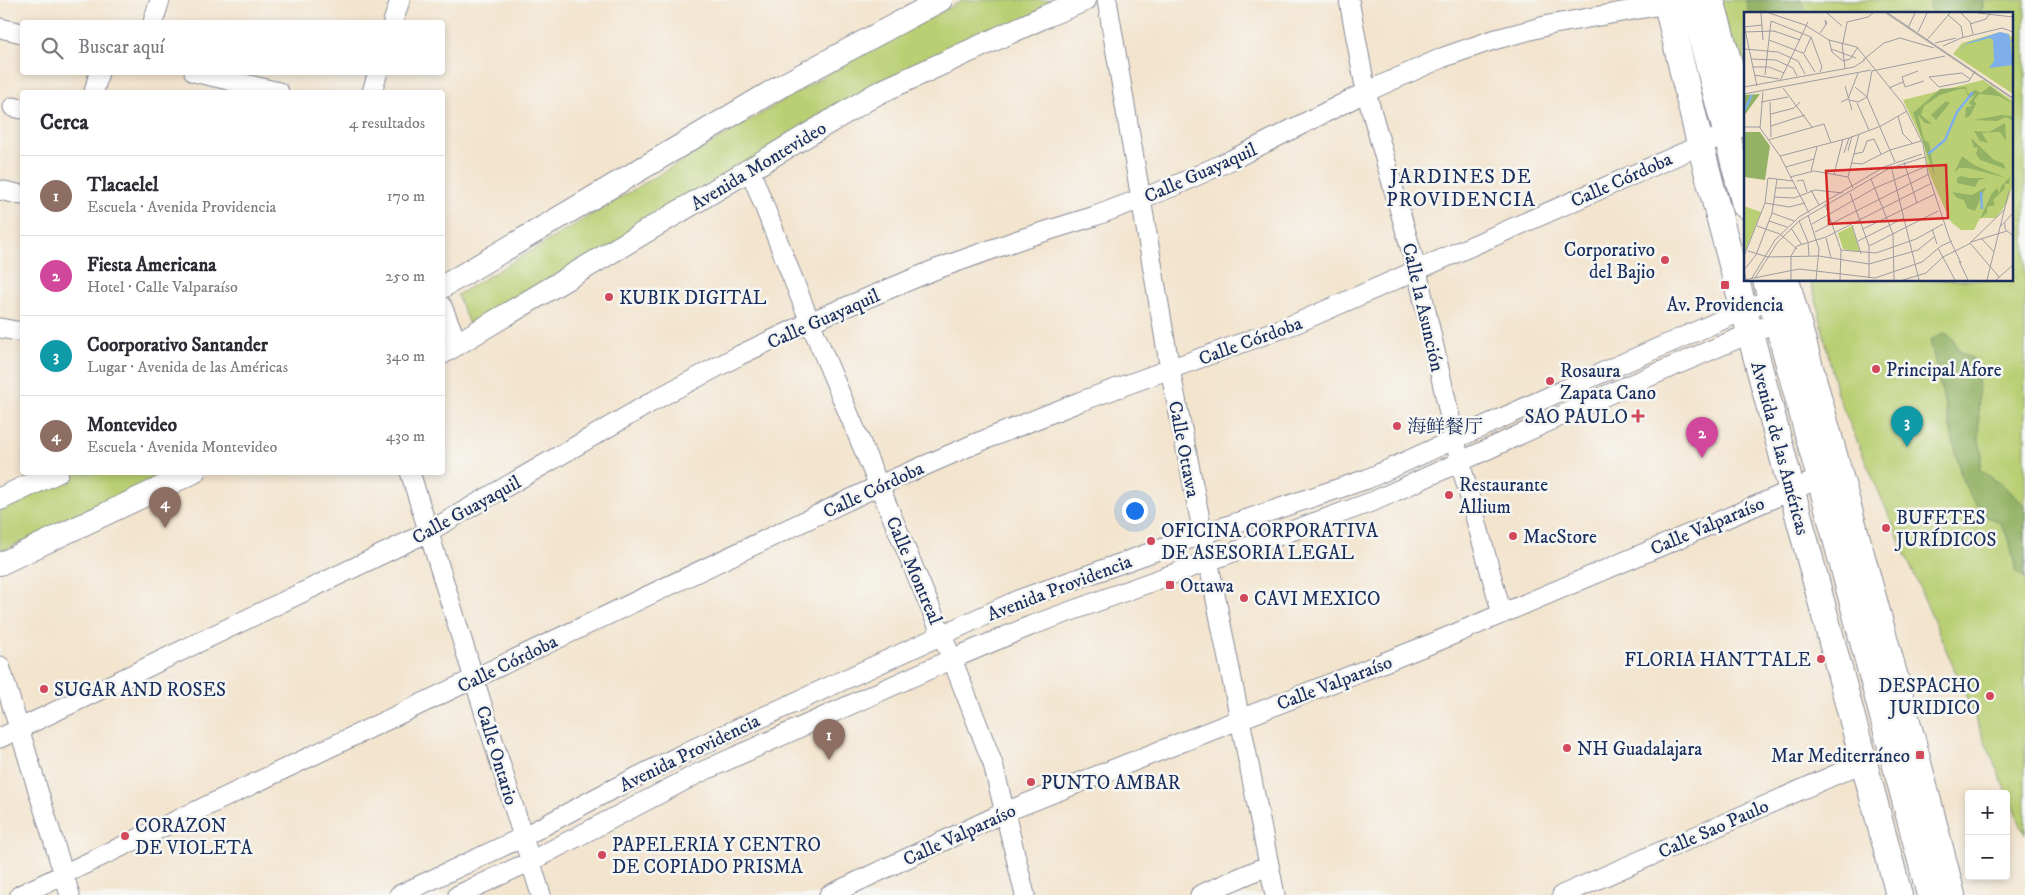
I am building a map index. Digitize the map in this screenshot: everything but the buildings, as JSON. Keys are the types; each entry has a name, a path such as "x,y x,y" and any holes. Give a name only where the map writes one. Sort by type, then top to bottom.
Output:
{"main road":[{"path":"1692,0 1738,127"},
{"path":"1711,0 1738,127 1744,194"},
{"name":"Avenida de las Américas","path":"1673,1 1700,144 1899,895"},
{"name":"Avenida de las Américas","path":"1781,297 1829,474 1930,895"},
{"name":"Avenida de las Américas","path":"1829,474 1914,747 1952,895"}],"street":[{"path":"154,20 160,0"},
{"path":"394,20 400,0"},
{"path":"445,285 781,86 941,0"},
{"name":"Avenida Montevideo","path":"450,349 878,93 1046,16 1086,0"},
{"name":"Calle Ottawa","path":"1107,0 1170,369 1275,895"},
{"name":"Calle la Asunción","path":"1349,0 1366,92 1418,270 1460,462 1502,614"},
{"name":"Calle Guayaquil","path":"0,738 428,532 662,396 740,355 810,322 934,270 1172,188 1366,92 1444,57 1493,40 1549,25 1673,1"},
{"path":"0,28 20,33"},
{"path":"94,90 98,75"},
{"path":"207,75 270,90"},
{"path":"373,90 377,75"},
{"name":"Calle Córdoba","path":"20,895 880,485 1006,431 1170,369 1297,324 1738,127"},
{"name":"Calle Montreal","path":"750,170 810,322 942,634 993,764 1025,895"},
{"path":"0,190 20,195"},
{"name":"Avenida Providencia","path":"458,895 531,861 699,773 952,659 1030,626 1374,501 1618,390 1747,321 1781,297"},
{"name":"Avenida Providencia","path":"399,895 523,837 606,792 691,750 1018,600 1203,534 1366,480 1455,438 1747,321"},
{"path":"445,322 450,349"},
{"path":"0,328 20,332"},
{"name":"Calle Valparaíso","path":"829,895 1005,812 1438,641 1829,474"},
{"path":"0,499 51,475"},
{"path":"0,564 188,475"},
{"name":"Calle Ontario","path":"411,475 541,895"},
{"path":"0,666 70,895"},
{"name":"Calle Sao Paulo","path":"1562,895 1864,762"},
{"path":"1200,895 1269,865"}],"green space":[{"path":"964,0 1064,0 469,324 457,295 858,56"},
{"path":"1705,0 2025,0 2025,835 2010,800 2010,790 2006,790 1837,394 1816,299 1809,281 2012,281 2012,12 1744,12 1744,134 1716,75"},
{"path":"1746,0 1801,0 1807,12 1749,12"},
{"path":"1930,0 1982,0 1983,6 1981,12 1931,12"},
{"path":"1945,333 1952,338 1960,352 1974,360 1978,372 1979,442 1982,454 1979,469 2004,486 2025,506 2025,578 2016,572 2009,539 1999,522 1985,516 1972,499 1962,479 1930,340"},
{"path":"69,475 169,475 0,552 0,507"}],"place":[{"name":"Corporativo del Bajio","path":"1665,260"},
{"name":"Av. Providencia","path":"1725,285"},
{"name":"KUBIK DIGITAL","path":"609,297"},
{"name":"Principal Afore","path":"1876,369"},
{"name":"Rosaura Zapata Cano","path":"1550,381"},
{"name":"SAO PAULO","path":"1638,416"},
{"name":"海鲜餐厅","path":"1397,426"},
{"name":"Coorporativo Santander","path":"1907,447"},
{"name":"Fiesta Americana","path":"1702,458"},
{"name":"Restaurante Allium","path":"1449,495"},
{"name":"Montevideo","path":"165,528"},
{"name":"BUFETES JURÍDICOS","path":"1886,528"},
{"name":"MacStore","path":"1513,536"},
{"name":"OFICINA CORPORATIVA DE ASESORIA LEGAL","path":"1151,541"},
{"name":"Ottawa","path":"1170,585"},
{"name":"CAVI MEXICO","path":"1244,598"},
{"name":"FLORIA HANTTALE","path":"1821,659"},
{"name":"SUGAR AND ROSES","path":"44,689"},
{"name":"DESPACHO JURIDICO","path":"1990,696"},
{"name":"NH Guadalajara","path":"1567,748"},
{"name":"Mar Mediterráneo","path":"1920,755"},
{"name":"Tlacaelel","path":"829,760"},
{"name":"PUNTO AMBAR","path":"1031,782"},
{"name":"CORAZON DE VIOLETA","path":"125,836"},
{"name":"PAPELERIA Y CENTRO DE COPIADO PRISMA","path":"602,855"}],"district":[{"name":"JARDINES DE PROVIDENCIA","path":"1461,188"}]}
